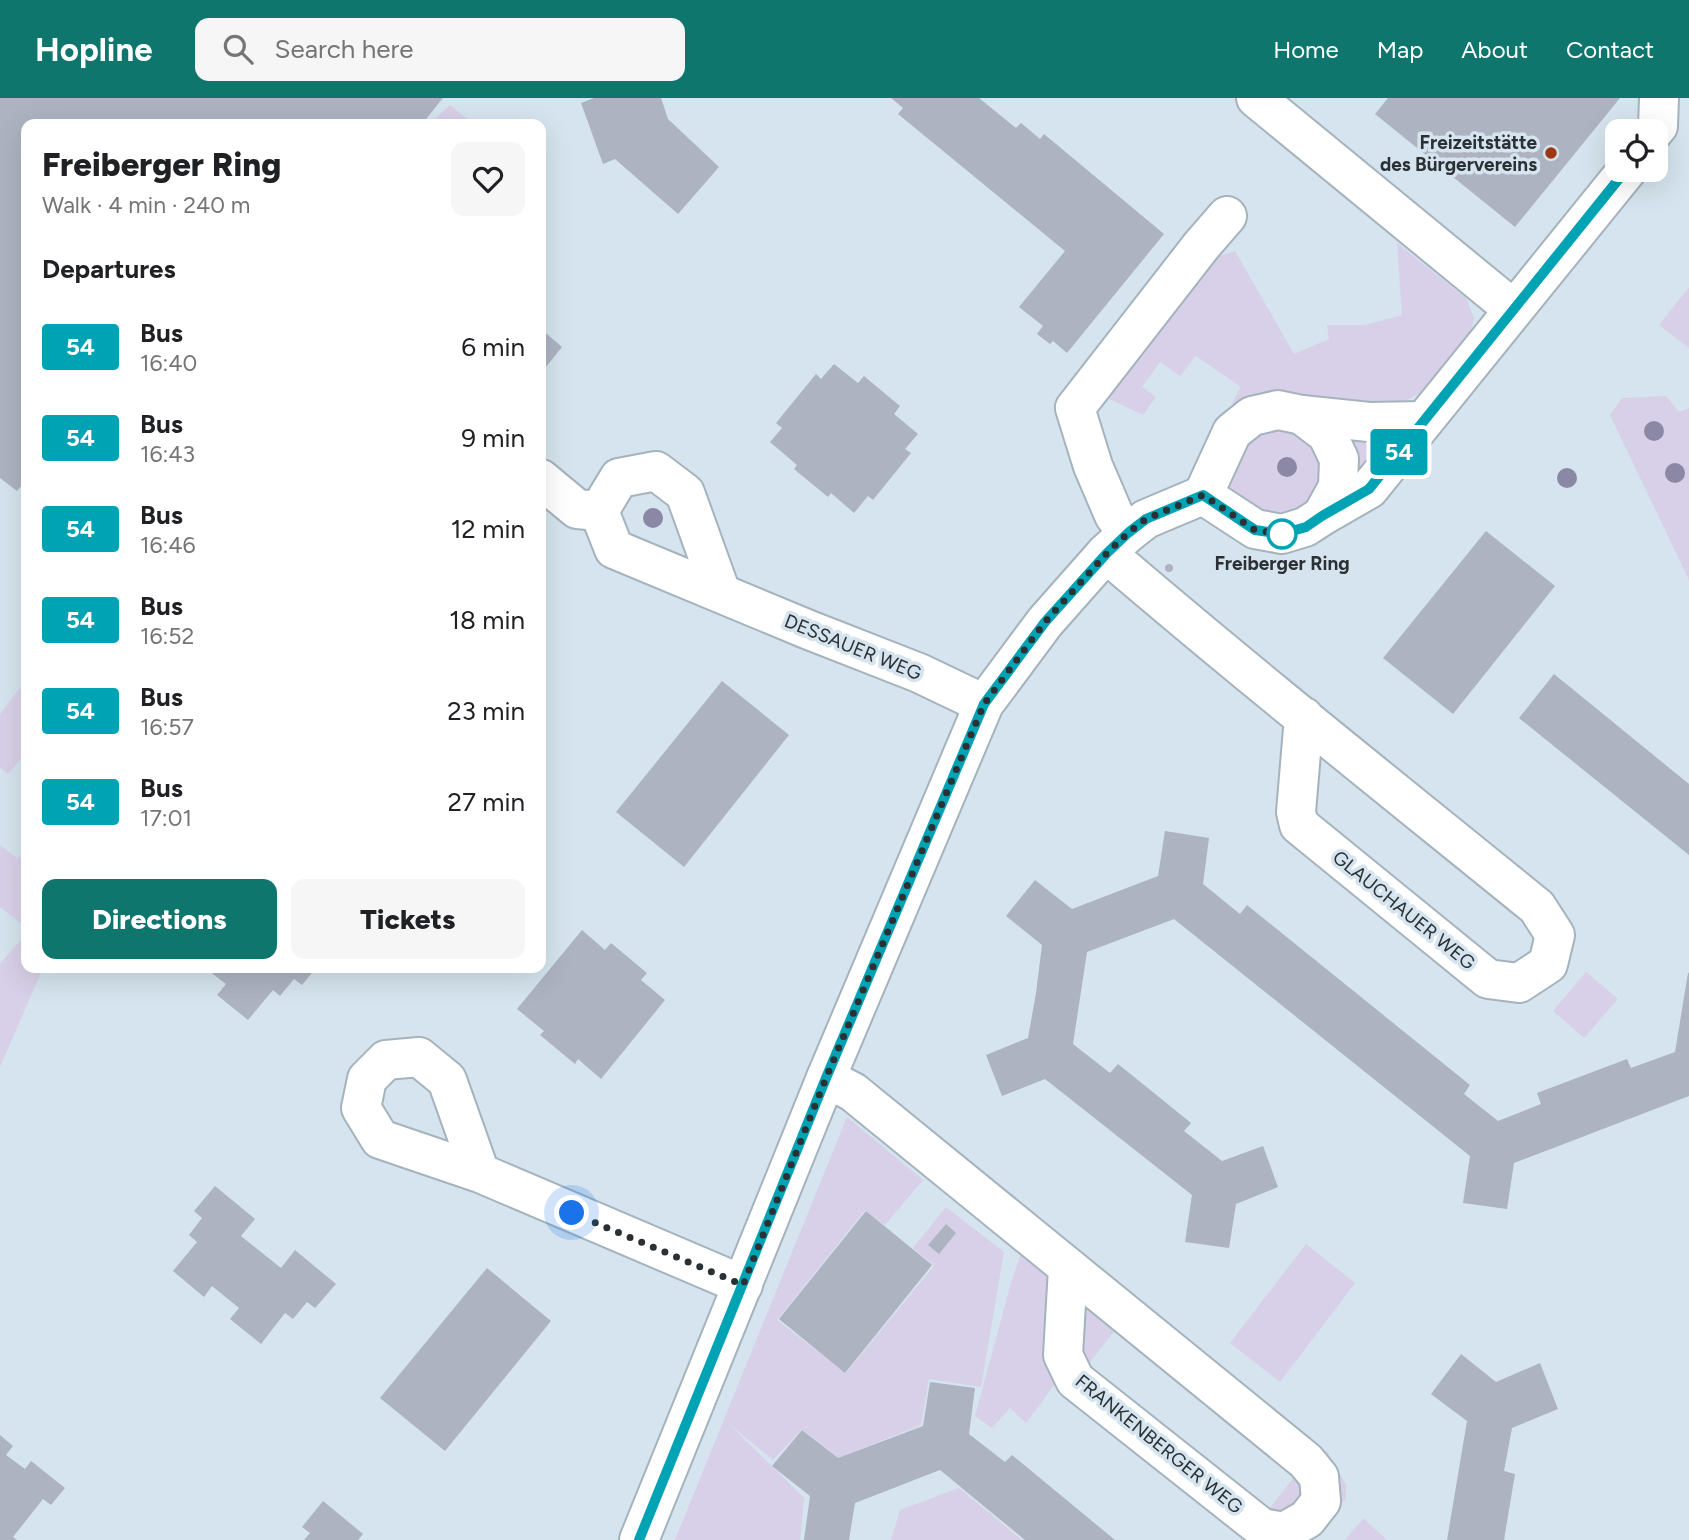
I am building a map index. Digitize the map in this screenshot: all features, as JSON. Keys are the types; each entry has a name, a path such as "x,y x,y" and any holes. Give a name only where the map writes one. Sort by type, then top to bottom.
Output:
{"street":[{"path":"1256,98 1513,309"},
{"path":"1658,119 1659,98"},
{"path":"1203,495 1255,530 1282,534 1306,527 1369,489 1616,182"},
{"name":"GLAUCHAUER WEG","path":"1227,216 1200,246 1075,408 1093,466 1114,515 1117,543 1304,717 1537,907 1555,935 1548,964 1520,983 1488,979 1299,825 1296,812 1304,717"},
{"path":"639,1540 826,1078 984,704 1045,622 1117,543 1146,519 1203,495 1232,432 1252,416 1278,410 1369,422 1423,421"},
{"path":"1302,415 1327,434 1339,459 1338,487 1322,516"},
{"path":"546,483 577,509 599,511 619,478 656,471 685,493 722,593"},
{"name":"DESSAUER WEG","path":"599,511 614,548 919,673 984,704"},
{"path":"480,1173 447,1080 419,1057 386,1060 367,1079 361,1108 380,1139 480,1173 743,1285"},
{"name":"FRANKENBERGER WEG","path":"826,1078 853,1092 1306,1461 1319,1477 1321,1501 1307,1519 1284,1532 1262,1528 1075,1380 1063,1355 1068,1268"}],"shaded area":[{"path":"450,105 467,119 435,119"},
{"path":"1397,243 1466,298 1474,318 1469,340 1427,389 1402,403 1365,405 1259,392 1231,405 1241,387 1196,356 1180,376 1160,362 1142,387 1156,397 1143,415 1103,396 1182,292 1219,256 1235,251 1294,354 1329,339 1327,325 1365,325 1402,315"},
{"path":"1689,287 1689,348 1659,325"},
{"path":"1666,396 1679,412 1689,408 1689,580 1610,415 1622,398"},
{"path":"1281,425 1309,434 1323,458 1323,484 1308,506 1280,518 1238,514 1212,477 1249,434"},
{"path":"1341,435 1392,438 1355,483"},
{"path":"21,687 21,759 8,774 0,768 0,714"},
{"path":"0,845 18,859 21,855 21,923 0,907"},
{"path":"21,940 21,973 41,973 0,1067 0,964"},
{"path":"1586,972 1618,999 1584,1038 1553,1011"},
{"path":"847,1117 923,1180 885,1225 865,1210 777,1320 846,1373 934,1266 913,1248 946,1207 1004,1252 981,1387 929,1379 921,1425 838,1458 802,1429 773,1460 729,1424 804,1498 800,1540 675,1540"},
{"path":"1306,1244 1355,1283 1280,1382 1230,1343"},
{"path":"1021,1253 1044,1260 1054,1291 1061,1376 1026,1423 1010,1408 992,1428 975,1416"},
{"path":"1085,1305 1120,1324 1085,1368 1078,1356"},
{"path":"1327,1451 1346,1485 1346,1499 1299,1540 1285,1534"},
{"path":"1299,1471 1307,1489 1282,1519 1264,1515"},
{"path":"959,1488 1022,1540 891,1540 900,1510"},
{"path":"1364,1519 1387,1540 1345,1540"}],"building":[{"path":"0,98 443,98 426,119 21,119 21,486 17,491 0,478"},
{"path":"594,98 661,98 668,119 719,167 678,214 615,159 603,164 581,103"},
{"path":"891,98 979,98 1016,128 1021,123 1040,139 1044,134 1164,234 1067,353 1053,341 1050,344 1037,334 1043,326 1019,307 1065,251 898,114 903,108"},
{"path":"1388,98 1620,98 1515,227 1375,114"},
{"path":"546,333 562,347 546,367"},
{"path":"834,364 858,383 864,376 900,406 894,414 918,434 905,449 911,453 873,500 868,496 854,513 831,493 828,497 794,469 797,465 770,442 782,428 776,423 816,374 821,379"},
{"path":"1486,531 1555,586 1453,714 1383,658"},
{"path":"1169,564 1173,568 1169,572 1165,568"},
{"path":"1554,674 1689,784 1689,855 1519,718"},
{"path":"722,681 789,735 684,867 616,812"},
{"path":"1165,831 1209,838 1203,884 1240,914 1247,905 1470,1085 1464,1094 1498,1121 1541,1104 1537,1093 1627,1059 1631,1068 1675,1052 1689,973 1689,1096 1514,1163 1507,1209 1463,1203 1470,1156 1174,919 1087,952 1073,1044 1110,1073 1118,1064 1191,1123 1184,1131 1222,1161 1263,1146 1278,1187 1236,1204 1229,1248 1185,1242 1192,1195 1045,1079 1002,1096 986,1055 1028,1038 1036,993 1042,945 1006,916 1035,880 1072,909 1158,876"},
{"path":"582,930 605,950 611,943 647,973 641,980 665,1000 601,1079 578,1059 575,1064 540,1035 544,1031 517,1009"},
{"path":"212,973 312,973 302,985 294,979 280,996 273,990 248,1020 217,995 226,984"},
{"path":"215,1186 255,1219 241,1236 281,1268 295,1250 336,1284 315,1308 307,1302 293,1319 285,1313 261,1344 230,1319 239,1308 212,1286 204,1297 173,1271 197,1242 189,1235 202,1218 194,1211"},
{"path":"866,1211 932,1265 845,1373 779,1319"},
{"path":"946,1224 956,1233 939,1254 928,1245"},
{"path":"487,1268 551,1321 445,1451 380,1398"},
{"path":"1461,1354 1496,1382 1540,1363 1558,1409 1512,1428 1504,1471 1515,1474 1504,1540 1447,1540 1467,1421 1431,1394"},
{"path":"930,1382 975,1388 969,1434 1005,1462 1012,1455 1115,1540 1025,1540 940,1470 855,1503 849,1540 804,1540 810,1496 772,1466 802,1430 838,1458 923,1426"},
{"path":"0,1435 13,1446 6,1455 25,1469 31,1461 65,1488 51,1505 43,1499 13,1537 17,1540 0,1540"},
{"path":"323,1501 363,1534 358,1540 304,1540 310,1533 302,1527"}],"bus line":[{"name":"54","path":"639,1540 826,1078 984,704 1045,622 1107,553 1146,519 1203,495 1255,530 1282,534 1306,527 1369,489 1616,182"}],"place":[{"name":"Freizeitstätte des Bürgervereins","path":"1551,153"},
{"name":"Freiberger Ring","path":"1282,534"}],"route":[{"path":"572,1213 743,1285 826,1078 984,704 1045,622 1107,553 1146,519 1203,495 1255,530 1282,534"}]}
